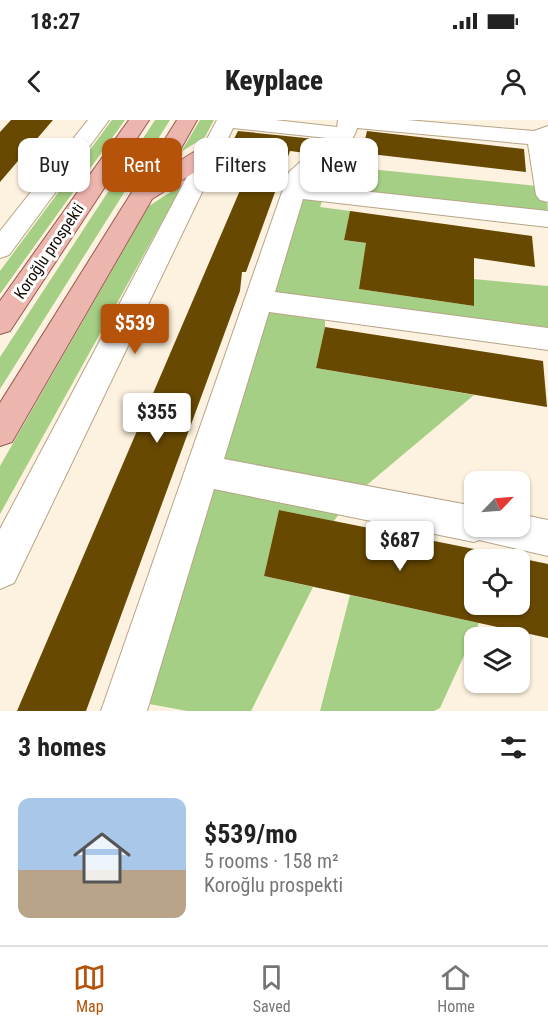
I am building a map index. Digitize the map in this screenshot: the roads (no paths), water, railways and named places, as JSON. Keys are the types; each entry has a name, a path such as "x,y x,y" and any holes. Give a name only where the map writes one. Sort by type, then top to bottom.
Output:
{"main road":[{"name":"Koroğlu prospekti","path":"0,322 139,120"},
{"path":"0,432 187,120"},
{"path":"140,198 194,164"}],"street":[{"path":"0,249 99,120"},
{"path":"219,138 227,121 487,127 543,135 548,195"},
{"path":"124,711 300,172 347,125"},
{"path":"0,569 194,187"},
{"path":"294,191 548,219"},
{"path":"258,300 548,339"},
{"path":"202,471 464,522"},
{"path":"530,534 548,538"}]}
